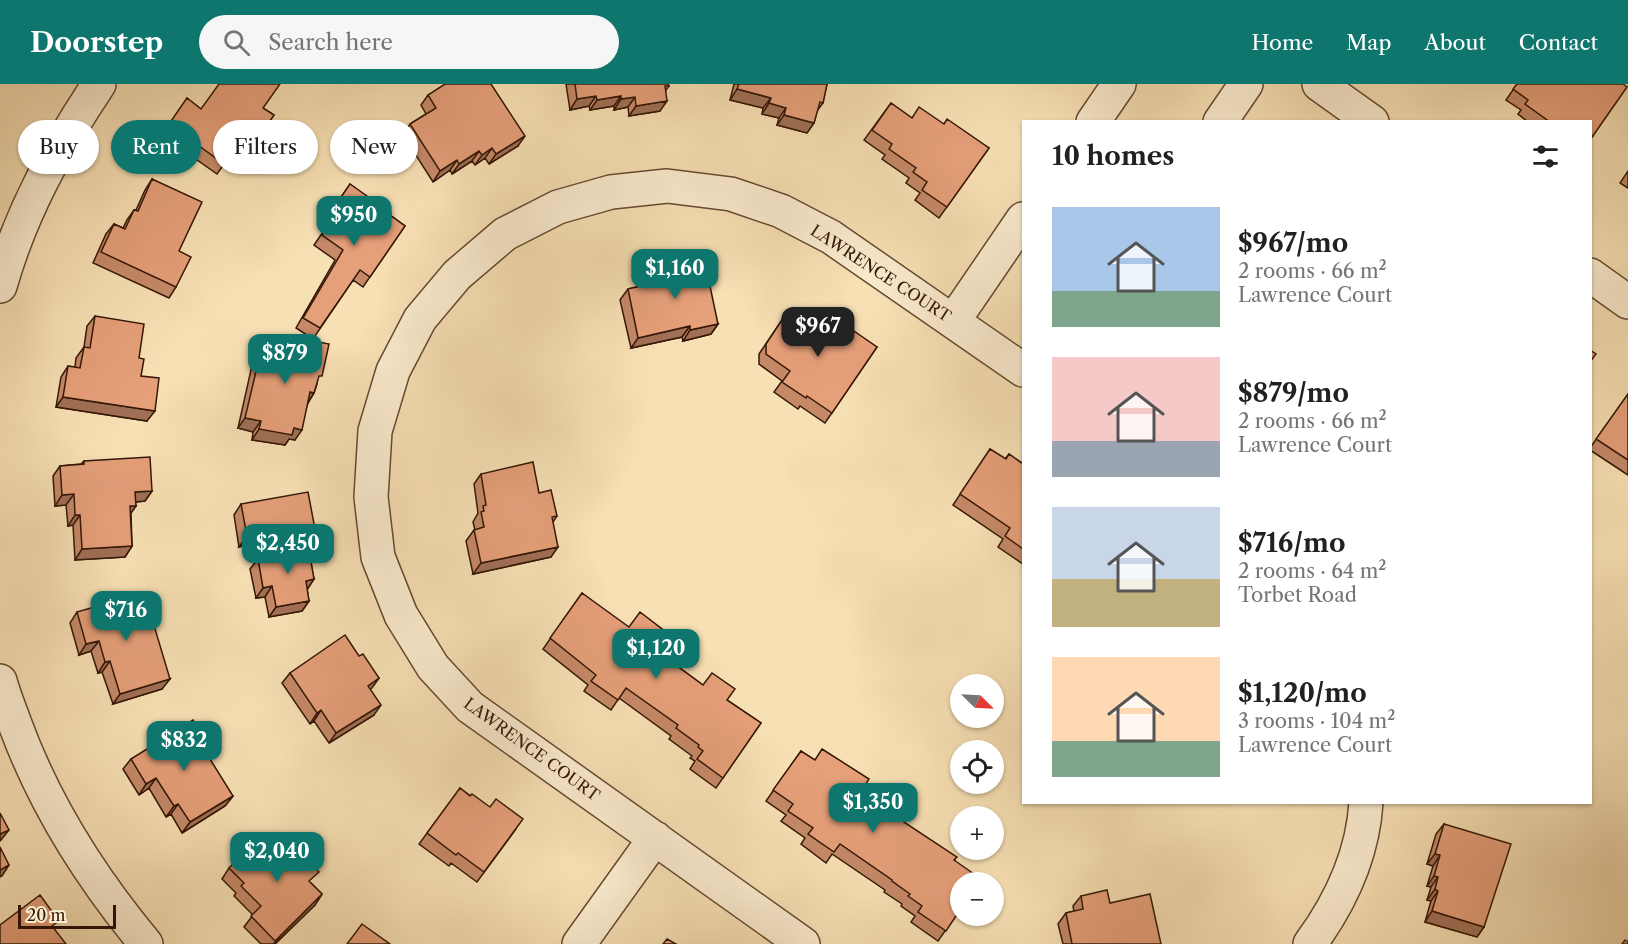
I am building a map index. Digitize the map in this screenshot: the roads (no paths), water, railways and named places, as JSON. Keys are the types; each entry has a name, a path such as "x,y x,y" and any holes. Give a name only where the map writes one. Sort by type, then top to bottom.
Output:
{"street":[{"path":"0,286 30,204 64,138 99,84"},
{"path":"1093,120 1119,84"},
{"path":"1221,120 1246,84"},
{"path":"1319,84 1369,120"},
{"name":"LAWRENCE COURT","path":"804,944 470,707 433,667 401,615 378,557 370,497 375,431 393,371 420,319 457,275 506,234 558,207 612,192 667,186 731,194 781,211 831,237 1022,369"},
{"path":"954,320 1022,220"},
{"path":"1592,276 1628,302"},
{"path":"0,681 26,754 51,807 90,870 146,944"},
{"path":"1310,944 1329,917 1353,866 1366,804"},
{"path":"579,944 655,838"}]}
